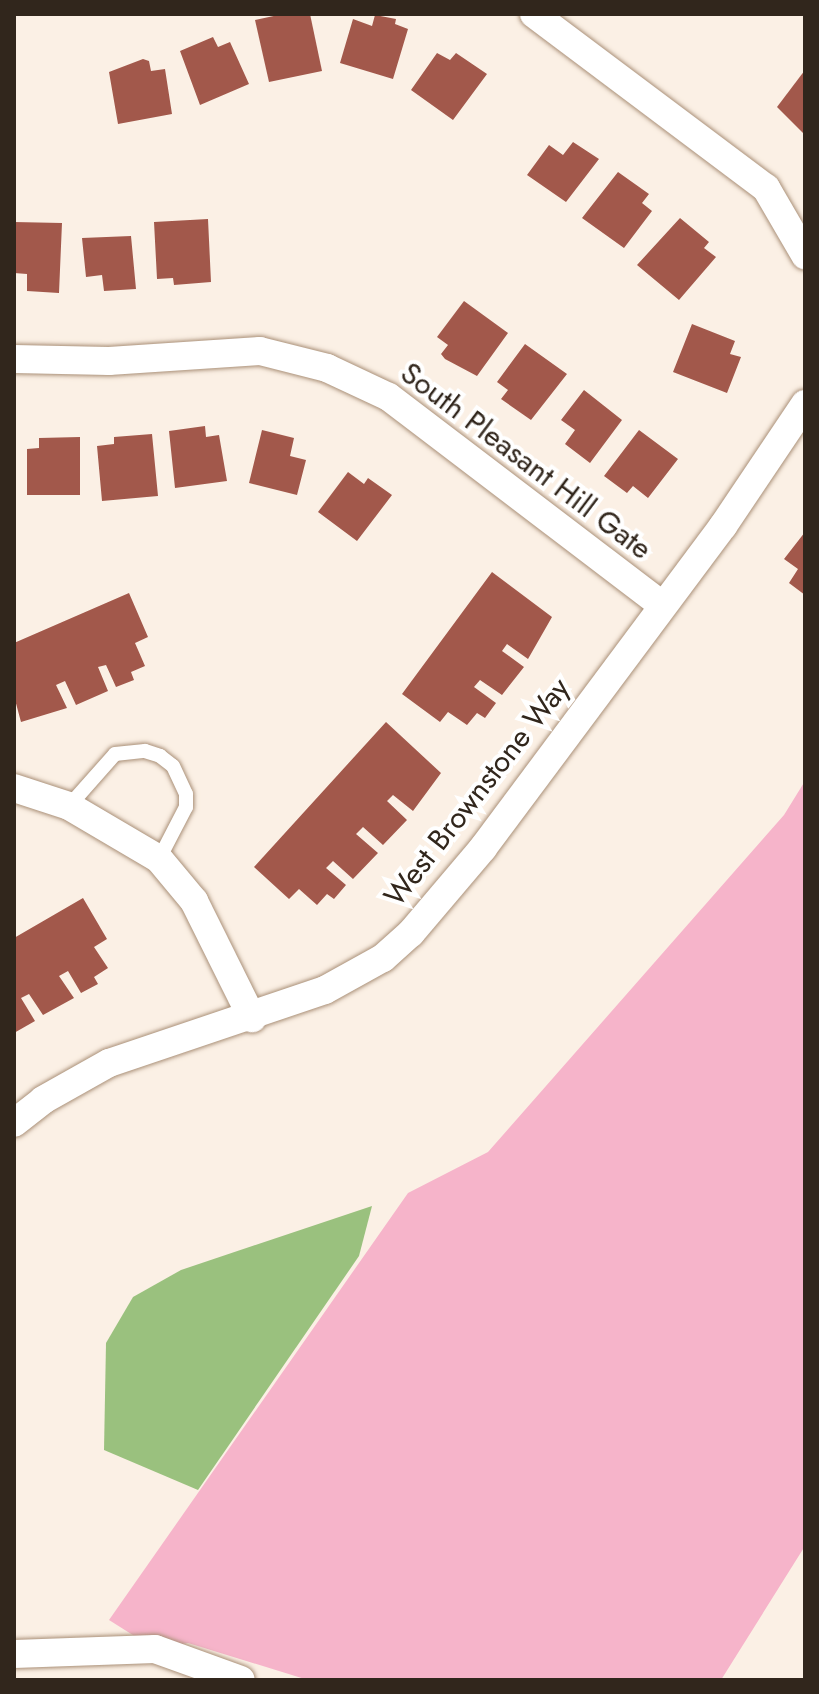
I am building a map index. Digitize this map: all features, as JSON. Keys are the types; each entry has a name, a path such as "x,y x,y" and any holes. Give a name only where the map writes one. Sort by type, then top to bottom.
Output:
{"street":[{"path":"534,14 766,188 805,255"},
{"name":"South Pleasant Hill Gate","path":"14,359 109,361 260,351 327,368 389,397 662,605"},
{"name":"West Brownstone Way","path":"14,1123 43,1100 109,1063 252,1018 325,990 383,958 411,933 483,848 805,404"},
{"path":"14,788 69,806 159,859 194,901 252,1018"},
{"path":"14,1654 155,1649 241,1680"}],"lane":[{"path":"69,806 115,754 145,751 160,756 173,766 186,794 186,807 159,859"}],"shaded area":[{"path":"805,781 805,1546 721,1680 308,1680 188,1643 155,1649 109,1620 408,1193 488,1152 784,815"},
{"path":"372,1206 359,1256 198,1490 104,1450 106,1343 133,1297 181,1270"}],"building":[{"path":"283,14 310,14 322,71 269,82 255,20"},
{"path":"375,15 396,19 395,24 408,29 393,79 340,63 353,19 372,26"},
{"path":"213,37 218,47 230,42 249,84 200,105 180,51"},
{"path":"437,53 450,60 456,53 487,74 453,120 411,90"},
{"path":"143,59 149,61 151,71 165,69 172,114 118,124 109,72"},
{"path":"805,70 805,132 803,133 777,107"},
{"path":"573,142 599,159 566,202 527,175 549,145 563,155"},
{"path":"618,172 649,194 642,203 652,211 624,248 582,218"},
{"path":"680,218 709,242 704,248 716,257 679,300 637,265"},
{"path":"208,219 211,282 174,285 173,278 157,279 154,222"},
{"path":"14,222 62,223 59,293 27,291 27,274 14,273"},
{"path":"131,236 136,289 104,291 102,275 86,277 82,238"},
{"path":"464,301 508,333 477,376 445,359 441,354 448,345 437,337"},
{"path":"692,324 735,341 730,354 741,357 727,393 673,372"},
{"path":"525,344 567,374 531,420 501,399 508,390 497,382"},
{"path":"584,390 622,420 590,463 565,444 575,430 561,420"},
{"path":"205,426 206,437 219,435 227,481 175,488 169,431"},
{"path":"262,430 294,438 290,456 306,460 297,495 249,483"},
{"path":"639,430 678,459 648,498 633,486 627,493 604,476"},
{"path":"152,434 158,496 102,501 97,446 114,444 114,437"},
{"path":"80,437 80,495 27,495 27,449 39,448 39,438"},
{"path":"348,472 364,484 368,478 392,495 357,541 318,512"},
{"path":"805,532 805,595 789,583 798,569 784,559"},
{"path":"492,572 552,617 528,659 507,644 502,651 524,667 502,695 480,680 474,687 496,703 485,718 477,713 467,725 448,712 440,722 402,694"},
{"path":"129,593 148,637 135,643 145,666 131,672 134,680 116,687 106,665 98,667 108,691 76,705 65,681 56,685 67,708 21,722 14,696 14,643"},
{"path":"386,722 441,773 413,811 393,795 387,801 407,820 383,845 363,827 356,834 378,853 353,879 333,861 326,868 346,885 334,899 327,894 317,905 299,889 289,899 254,867"},
{"path":"83,898 107,939 94,947 108,968 94,977 98,984 81,993 68,971 59,976 74,998 43,1015 29,994 21,998 35,1021 14,1033 14,938"}]}
